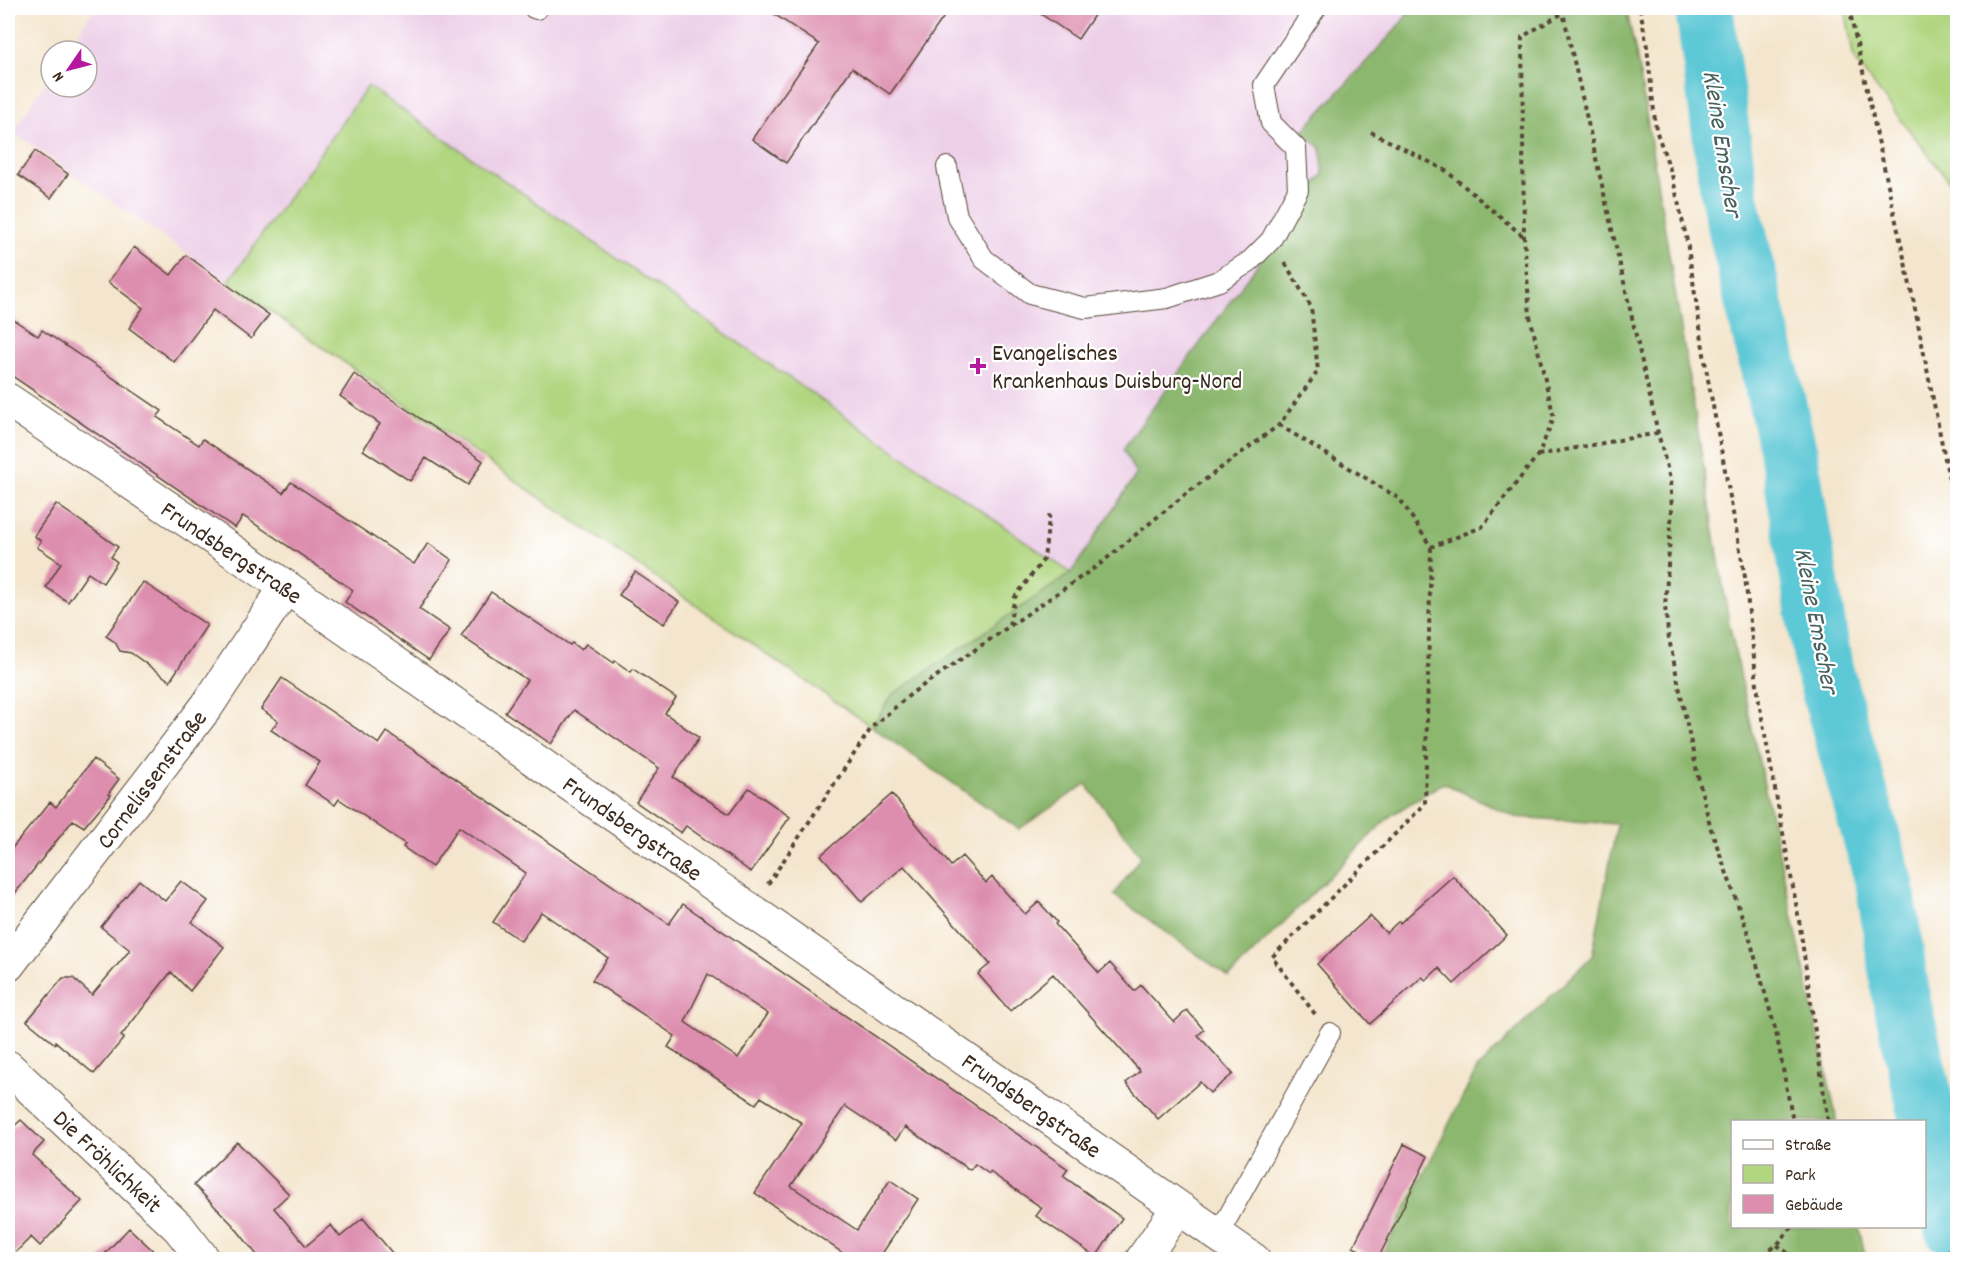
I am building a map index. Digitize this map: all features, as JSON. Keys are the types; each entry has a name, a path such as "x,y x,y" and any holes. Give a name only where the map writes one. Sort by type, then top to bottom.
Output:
{"street":[{"name":"Frundsbergstraße","path":"8,400 286,587 1254,1260"},
{"name":"Cornelissenstraße","path":"8,965 207,705 286,587"},
{"name":"Die Fröhlichkeit","path":"8,1067 171,1221 204,1260"},
{"path":"1142,1260 1178,1208"}],"lane":[{"path":"947,167 957,216 984,259 1030,294 1085,308 1167,298 1219,281 1250,261 1271,240 1298,190 1296,148 1271,123 1264,85 1316,8"},
{"path":"1218,1236 1330,1033"}],"path":[{"path":"1562,8 1670,479 1672,509 1665,607 1699,782 1712,830 1749,936 1776,1032 1793,1120"},
{"path":"1640,8 1647,46 1656,130 1672,175 1687,241 1707,374 1745,578 1759,702 1799,920 1828,1120"},
{"path":"1849,8 1912,294 1958,524"},
{"path":"1431,547 1482,527 1538,455 1554,418 1530,316 1524,237 1522,37 1563,14"},
{"path":"1371,132 1445,170 1524,237"},
{"path":"752,910 872,727 912,693 1100,564 1183,496 1279,425 1318,371 1311,307 1271,240"},
{"path":"1279,425 1400,499 1431,547 1425,804 1272,957 1330,1033"},
{"path":"1538,455 1658,434"},
{"path":"1009,626 1015,597 1044,559 1050,510"},
{"path":"1756,1260 1776,1245 1791,1228"},
{"path":"1776,1245 1797,1260"},
{"path":"1931,1260 1958,1247"}],"shaded area":[{"name":"Evangelisches Krankenhaus Duisburg-Nord","path":"95,8 1412,8 1397,28 1302,132 1321,148 1323,174 1123,449 1136,475 1071,573 368,86 228,282 13,132 39,92 39,99 99,99 99,39 74,39"}],"green space":[{"path":"1412,8 1626,8 1637,58 1729,623 1837,1120 1731,1120 1731,1228 1859,1228 1865,1255 1857,1260 1380,1259 1477,1069 1592,956 1617,824 1515,817 1443,783 1390,816 1229,977 1114,895 1141,856 1086,784 1019,829 872,727 892,695 1071,573 1136,475 1123,449 1323,174 1321,148 1302,132 1397,28"},
{"path":"1845,8 1957,8 1957,191 1854,60"},
{"path":"368,86 1071,573 892,695 872,727 228,282"}],"building":[{"path":"765,8 950,8 890,94 852,68 786,163 752,139 819,44"},
{"path":"1032,8 1099,8 1078,39"},
{"path":"35,151 68,174 51,198 18,175"},
{"path":"134,247 171,275 186,255 269,315 251,339 213,310 174,362 129,328 143,308 108,282"},
{"path":"8,316 38,336 42,330 162,411 157,417 199,445 203,439 283,493 291,482 414,564 428,543 452,560 419,609 450,630 429,660 345,602 353,590 243,516 235,528 8,373"},
{"path":"354,374 483,461 468,485 426,458 410,481 363,450 380,424 340,396"},
{"path":"56,504 118,547 111,557 117,562 103,583 88,573 68,602 46,587 61,563 37,547 41,541 34,536"},
{"path":"635,572 679,602 664,624 619,595"},
{"path":"143,582 207,625 170,681 131,653 120,651 115,642 106,636"},
{"path":"491,592 570,645 572,643 581,650 586,644 614,663 615,661 631,672 633,669 676,698 665,713 699,738 673,777 729,814 749,788 790,817 751,872 686,826 681,833 636,802 659,768 574,710 551,744 505,712 527,680 461,636"},
{"path":"282,678 379,744 387,732 669,924 683,904 1068,1169 1063,1176 1122,1218 1096,1257 1036,1216 1042,1208 990,1172 989,1174 975,1164 970,1170 905,1127 896,1140 845,1106 791,1186 857,1230 890,1180 918,1199 878,1260 853,1260 755,1193 802,1123 761,1097 756,1104 668,1047 675,1036 592,980 608,958 541,912 521,941 493,922 526,873 493,850 459,827 432,867 403,847 405,844 339,799 335,805 305,785 320,762 271,730 278,721 261,709","holes":["708,974 768,1014 738,1058 685,1022"]},
{"path":"93,759 119,779 108,794 111,795 84,827 73,820 8,902 8,853 50,802 56,807"},
{"path":"892,794 951,866 962,856 986,883 992,877 1025,914 1039,902 1057,922 1055,924 1099,973 1110,963 1134,991 1141,985 1174,1022 1187,1010 1204,1030 1198,1035 1233,1074 1210,1093 1200,1082 1158,1119 1126,1083 1140,1071 1053,974 1010,1011 978,974 990,964 904,866 862,902 821,855"},
{"path":"1453,876 1507,935 1454,984 1439,968 1426,980 1422,977 1370,1024 1317,964 1370,916 1386,933"},
{"path":"139,880 165,901 181,881 208,901 192,922 224,947 190,991 171,972 121,1036 124,1038 94,1074 27,1021 63,978 73,978 92,995 130,950 101,927"},
{"path":"21,1120 44,1142 32,1155 82,1201 40,1246 31,1237 8,1260 8,1132"},
{"path":"237,1142 289,1194 274,1208 306,1246 331,1225 340,1237 363,1218 398,1260 261,1260 233,1225 194,1185"},
{"path":"1404,1144 1428,1156 1378,1259 1353,1247"},
{"path":"129,1228 163,1260 99,1260"}],"waterway":[{"name":"Kleine Emscher","path":"1704,8 1730,199 1789,455 1824,669 1885,885 1902,1002 1953,1227"}],"place":[{"name":"Evangelisches Krankenhaus Duisburg-Nord","path":"978,366"}]}
